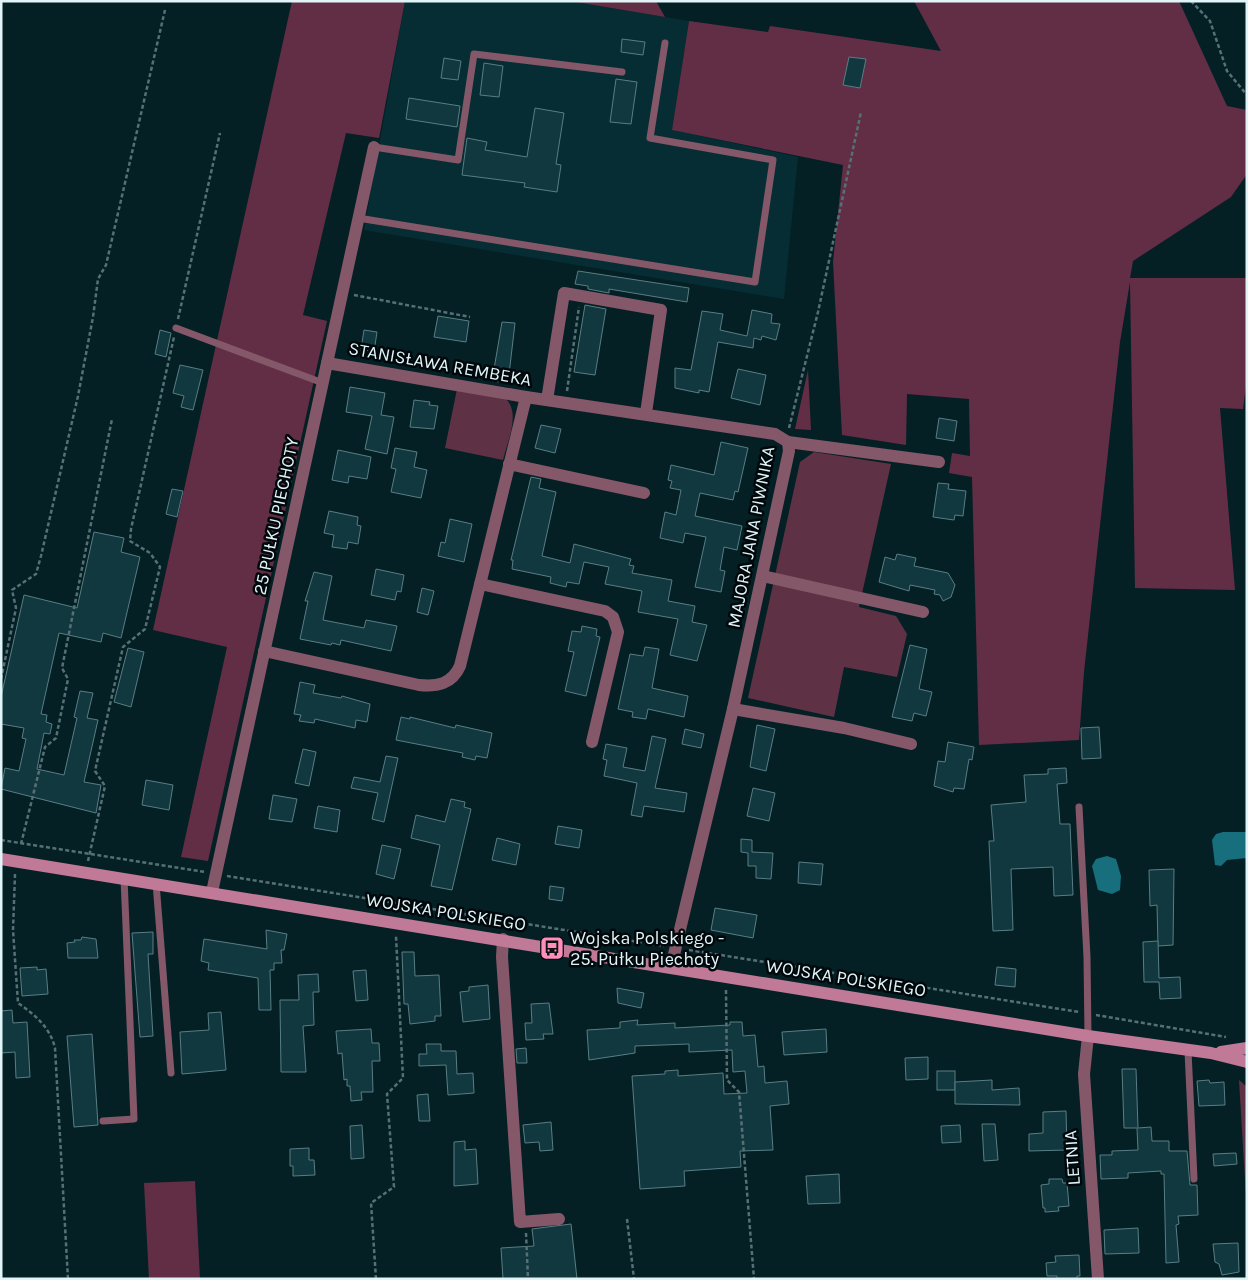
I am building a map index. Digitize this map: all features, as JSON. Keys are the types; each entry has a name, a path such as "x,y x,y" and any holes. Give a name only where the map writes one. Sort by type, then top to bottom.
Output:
{"main road":[{"name":"WOJSKA POLSKIEGO","path":"1,859 731,976 1088,1036 1211,1053 1247,1062"},
{"name":"WOJSKA POLSKIEGO","path":"1211,1053 1247,1048"}],"street":[{"name":"25 PUŁKU PIECHOTY","path":"212,892 374,147"},
{"name":"STANISŁAWA REMBEKA","path":"547,400 564,293 661,310 646,414"},
{"name":"STANISŁAWA REMBEKA","path":"328,363 526,397 774,434 788,442 939,462"},
{"path":"264,651 414,684 438,685 454,678 480,584 526,397"},
{"name":"MAJORA JANA PIWNIKA","path":"671,967 763,576 789,451 788,442"},
{"path":"509,464 644,493"},
{"path":"763,576 923,612"},
{"path":"480,584 605,611 613,617 618,632 592,742"},
{"path":"733,709 844,728 911,744"},
{"path":"503,939 502,958 520,1222 559,1219"},
{"name":"LETNIA","path":"1088,1036 1084,1074 1098,1279"}],"lane":[{"path":"358,218 755,282 773,160 650,138 665,43"},
{"path":"374,147 458,160 474,54 622,72"},
{"path":"176,328 323,383"},
{"path":"1079,807 1088,1036"},
{"path":"102,1121 134,1119 124,878"},
{"path":"156,883 171,1072"},
{"path":"1188,1051 1194,1179"}],"path":[{"path":"1192,1 1210,21 1227,71 1247,95"},
{"path":"1,679 15,615 12,590 36,574 42,556 78,396 98,279 106,266 165,10"},
{"name":"MAJORA JANA PIWNIKA","path":"788,442 788,433 818,312 861,112"},
{"path":"86,872 105,786 95,771 123,647 145,630 160,566 150,553 130,540 131,529 220,133"},
{"path":"342,292 470,317"},
{"path":"565,402 581,296"},
{"path":"68,1279 55,1048 52,1036 34,1015 18,1003 13,930 13,891 21,844 45,747 56,738 68,679 62,668 112,419"},
{"path":"1,840 1088,1013 1233,1038"},
{"path":"376,1279 371,1203 394,1187 387,1094 403,1078 396,940 398,922"},
{"path":"731,976 725,992 727,1080 739,1092 754,1279"},
{"path":"627,1219 634,1279"},
{"path":"525,1222 528,1279"}],"shaded area":[{"path":"292,1 405,1 379,138 346,133 303,315 327,321 208,861 181,857 227,647 153,630"},
{"path":"405,1 570,1 689,21 672,130 798,157 784,299 364,230"},
{"path":"570,1 656,1 665,17"},
{"path":"914,1 1179,1 1227,106 1247,110 1247,174 1231,197 1133,261 1130,278 1247,278 1247,378 1243,409 1220,408 1235,590 1135,588 1130,282 1120,342 1084,672 1079,740 979,745 972,477 949,473 952,453 970,456 969,399 907,394 906,445 842,435 833,262 843,165 672,130 689,21 768,32 770,26 941,51"},
{"path":"808,370 811,430 795,429"},
{"path":"457,389 506,399 510,405 513,420 512,428 503,460 445,448"},
{"path":"814,452 891,464 859,607 896,616 907,634 897,677 844,667 834,717 748,698 800,462"},
{"path":"1239,1080 1247,1087 1247,1213"},
{"path":"195,1181 200,1279 149,1279 144,1183"}],"water":[{"path":"1223,832 1247,832 1247,858 1227,860 1221,866 1215,865 1212,840 1216,834"},
{"path":"1107,856 1116,859 1121,876 1120,890 1112,894 1098,890 1092,866 1096,859"}],"building":[{"path":"622,39 645,42 643,55 621,52"},
{"path":"849,57 866,59 860,88 843,85"},
{"path":"444,58 461,61 458,80 441,78"},
{"path":"484,63 503,66 499,97 480,95"},
{"path":"616,79 637,82 631,124 610,122"},
{"path":"409,98 460,106 457,127 406,119"},
{"path":"535,108 564,113 556,164 561,165 557,192 524,187 525,183 462,175 467,138 487,142 485,150 527,157"},
{"path":"578,271 689,288 687,302 609,289 609,293 588,289 588,286 575,284"},
{"path":"585,305 606,309 595,375 574,372"},
{"path":"752,310 772,314 771,323 780,324 776,340 762,336 761,340 754,338 753,348 718,342 709,392 699,390 699,393 675,388 675,368 691,370 702,311 723,314 720,330 747,336"},
{"path":"438,316 469,321 466,342 434,337"},
{"path":"502,322 515,323 508,383 492,381"},
{"path":"160,330 171,333 166,357 155,354"},
{"path":"364,330 377,332 374,352 361,349"},
{"path":"180,365 203,370 193,410 181,407 184,396 173,393"},
{"path":"738,369 766,375 760,405 731,398"},
{"path":"350,387 385,393 381,415 394,417 387,454 365,449 372,416 346,412"},
{"path":"414,400 430,402 429,405 438,406 434,429 410,427"},
{"path":"939,418 957,421 954,441 936,438"},
{"path":"541,425 561,429 555,453 535,448"},
{"path":"721,442 748,448 738,492 735,491 733,500 700,493 695,516 742,526 737,550 724,547 720,570 725,571 721,592 695,587 706,537 685,533 683,543 660,538 665,512 676,515 681,490 670,488 672,481 668,480 671,465 714,475"},
{"path":"395,448 417,452 414,467 427,470 421,498 391,492 396,469 391,468"},
{"path":"338,450 371,457 367,479 349,476 348,483 332,480"},
{"path":"531,477 541,479 539,488 556,492 542,556 570,563 574,544 631,559 629,565 634,566 632,573 672,580 668,601 695,606 692,622 707,625 697,661 670,655 678,619 638,612 642,591 605,584 609,567 584,562 579,584 567,582 566,587 550,583 551,577 512,569 513,560 511,560"},
{"path":"938,483 949,484 948,489 966,491 963,516 955,515 954,520 933,517"},
{"path":"172,489 183,491 177,517 166,514"},
{"path":"329,511 358,517 357,525 361,526 358,544 348,542 347,549 332,547 334,535 324,533"},
{"path":"450,519 472,524 464,562 438,556 441,542 445,543"},
{"path":"94,532 124,538 121,552 140,557 121,638 103,633 101,642 59,633 41,714 47,715 46,722 52,724 50,734 44,733 37,769 64,775 77,718 74,717 80,691 93,693 87,718 98,720 84,782 101,785 96,813 1,789 5,768 19,771 26,739 22,738 24,728 1,724 1,697 24,595 77,608"},
{"path":"897,554 916,558 914,566 948,573 955,585 951,597 943,601 940,595 934,594 935,590 910,585 909,591 879,582 885,557 895,560"},
{"path":"376,569 404,575 401,592 397,591 395,600 371,595"},
{"path":"314,572 332,576 323,620 364,628 366,620 397,626 391,651 341,640 340,645 332,643 331,645 300,639 308,601 305,601"},
{"path":"422,588 434,591 428,615 417,612"},
{"path":"582,626 597,629 596,636 600,637 586,696 565,691 574,652 568,651 572,631 581,632"},
{"path":"910,645 927,649 919,689 932,692 926,716 914,713 912,721 892,717"},
{"path":"645,647 659,649 652,688 688,696 684,717 648,709 646,719 632,717 633,712 618,709 630,654 643,656"},
{"path":"128,648 144,652 131,707 114,702"},
{"path":"300,682 315,685 313,693 341,698 342,696 370,704 367,722 356,720 355,728 315,719 314,723 299,721 301,715 294,714"},
{"path":"401,717 410,719 410,717 455,728 456,725 492,733 487,758 476,756 475,760 462,757 463,753 396,740"},
{"path":"757,725 775,729 766,771 750,767"},
{"path":"1099,727 1101,758 1082,759 1081,728"},
{"path":"685,729 704,734 701,748 682,744"},
{"path":"652,736 666,739 655,788 687,793 684,812 644,806 642,817 631,815 637,783 604,776 607,760 603,759 606,744 627,748 623,767 645,771"},
{"path":"948,742 974,747 972,760 969,759 964,789 954,788 953,792 934,786 938,761 945,762"},
{"path":"303,749 316,752 309,786 295,783"},
{"path":"386,756 398,758 384,822 372,819 378,793 351,788 354,777 380,782"},
{"path":"1066,768 1067,783 1057,784 1060,824 1070,824 1073,895 1054,896 1053,867 1011,869 1013,930 993,931 989,841 994,841 991,805 1026,802 1024,775 1048,774 1048,769"},
{"path":"146,780 173,785 169,810 142,805"},
{"path":"753,788 775,793 769,821 747,816"},
{"path":"273,795 297,799 292,822 269,819"},
{"path":"451,799 465,802 464,807 471,809 452,890 431,886 440,845 411,838 416,815 445,822"},
{"path":"318,806 340,810 337,832 314,828"},
{"path":"558,826 582,830 579,848 555,844"},
{"path":"497,838 520,844 516,865 492,860"},
{"path":"741,839 752,840 752,852 773,853 771,879 756,878 756,866 748,866 748,853 741,852"},
{"path":"382,845 401,849 394,879 376,874"},
{"path":"799,862 823,864 821,885 798,883"},
{"path":"1174,869 1173,945 1158,946 1157,905 1150,906 1149,870"},
{"path":"550,886 564,888 562,901 549,899"},
{"path":"715,908 757,915 753,938 711,930"},
{"path":"266,930 287,934 284,950 281,950 282,963 274,963 274,970 270,970 271,1010 259,1010 258,978 208,970 209,963 201,961 204,939 267,949"},
{"path":"153,932 153,954 148,954 153,1036 140,1037 132,933"},
{"path":"82,937 96,939 98,958 68,958 67,943 81,940"},
{"path":"1158,941 1159,978 1180,977 1181,998 1160,999 1159,982 1144,982 1143,942"},
{"path":"402,952 414,952 415,976 439,975 441,1016 435,1016 435,1021 410,1024 408,1004 404,1004"},
{"path":"37,967 37,970 46,969 48,994 22,996 20,968"},
{"path":"997,967 1016,969 1015,987 995,985"},
{"path":"366,970 368,1000 356,1001 353,971"},
{"path":"318,974 319,992 313,992 314,1025 303,1026 306,1072 281,1072 280,1000 299,1000 298,975"},
{"path":"488,985 490,1019 463,1022 460,992 469,991 469,987"},
{"path":"617,988 644,993 641,1008 618,1003"},
{"path":"549,1003 553,1034 543,1034 544,1039 526,1040 525,1023 532,1023 531,1004"},
{"path":"12,1010 13,1023 27,1022 30,1077 16,1078 15,1052 1,1053 1,1011"},
{"path":"221,1012 226,1070 182,1074 180,1032 209,1030 208,1013"},
{"path":"638,1020 637,1025 675,1023 675,1028 730,1025 730,1022 742,1022 743,1036 755,1035 758,1067 764,1066 765,1083 787,1081 789,1104 770,1106 773,1150 740,1151 741,1167 684,1171 685,1186 640,1189 632,1076 665,1074 665,1071 678,1070 678,1076 723,1073 724,1094 747,1093 745,1071 733,1072 732,1050 689,1052 689,1044 635,1046 635,1053 589,1060 587,1030 620,1028 620,1022"},
{"path":"371,1029 372,1043 379,1043 380,1061 372,1061 373,1092 361,1092 362,1100 351,1101 350,1086 347,1086 347,1079 344,1080 342,1053 338,1054 336,1031"},
{"path":"826,1029 827,1052 784,1055 782,1032"},
{"path":"92,1034 98,1125 74,1127 67,1036"},
{"path":"426,1044 441,1044 441,1051 456,1051 457,1074 473,1073 474,1093 448,1095 446,1065 419,1066 419,1054 427,1054"},
{"path":"526,1048 527,1063 517,1063 516,1049"},
{"path":"928,1057 928,1079 906,1080 905,1058"},
{"path":"1122,1069 1136,1069 1138,1128 1151,1127 1152,1141 1169,1141 1169,1151 1187,1151 1190,1185 1197,1185 1198,1215 1178,1216 1179,1224 1176,1225 1179,1262 1166,1263 1164,1174 1161,1174 1161,1171 1128,1173 1128,1178 1101,1179 1100,1155 1112,1155 1112,1151 1138,1150 1137,1128 1124,1128"},
{"path":"937,1071 955,1071 955,1090 937,1090"},
{"path":"992,1080 992,1090 1019,1088 1020,1105 955,1104 955,1082"},
{"path":"1209,1080 1210,1083 1224,1082 1225,1105 1199,1106 1197,1081"},
{"path":"428,1094 430,1121 419,1121 417,1095"},
{"path":"1066,1111 1067,1150 1029,1151 1029,1134 1043,1133 1043,1112"},
{"path":"551,1122 553,1150 540,1151 539,1142 525,1143 523,1125"},
{"path":"982,1124 995,1124 998,1160 984,1161"},
{"path":"362,1125 364,1158 351,1159 350,1126"},
{"path":"960,1125 961,1142 942,1143 941,1126"},
{"path":"465,1141 465,1150 476,1149 478,1184 454,1186 454,1142"},
{"path":"309,1148 309,1160 314,1160 315,1175 293,1176 293,1166 290,1166 290,1149"},
{"path":"1236,1153 1237,1164 1214,1166 1213,1154"},
{"path":"839,1174 840,1203 808,1204 806,1176"},
{"path":"1049,1179 1062,1179 1063,1183 1067,1183 1069,1206 1058,1207 1059,1211 1045,1212 1041,1185 1049,1184"},
{"path":"571,1224 577,1279 503,1279 501,1248 534,1246 532,1229"},
{"path":"1138,1228 1139,1253 1105,1254 1104,1230"},
{"path":"1238,1243 1239,1272 1222,1275 1219,1264 1215,1262 1213,1244"},
{"path":"1079,1255 1080,1276 1077,1276 1077,1279 1057,1279 1057,1276 1047,1276 1046,1263 1056,1262 1055,1256"}],"place":[{"name":"Wojska Polskiego - 25. Pułku Piechoty","path":"552,948"}]}
